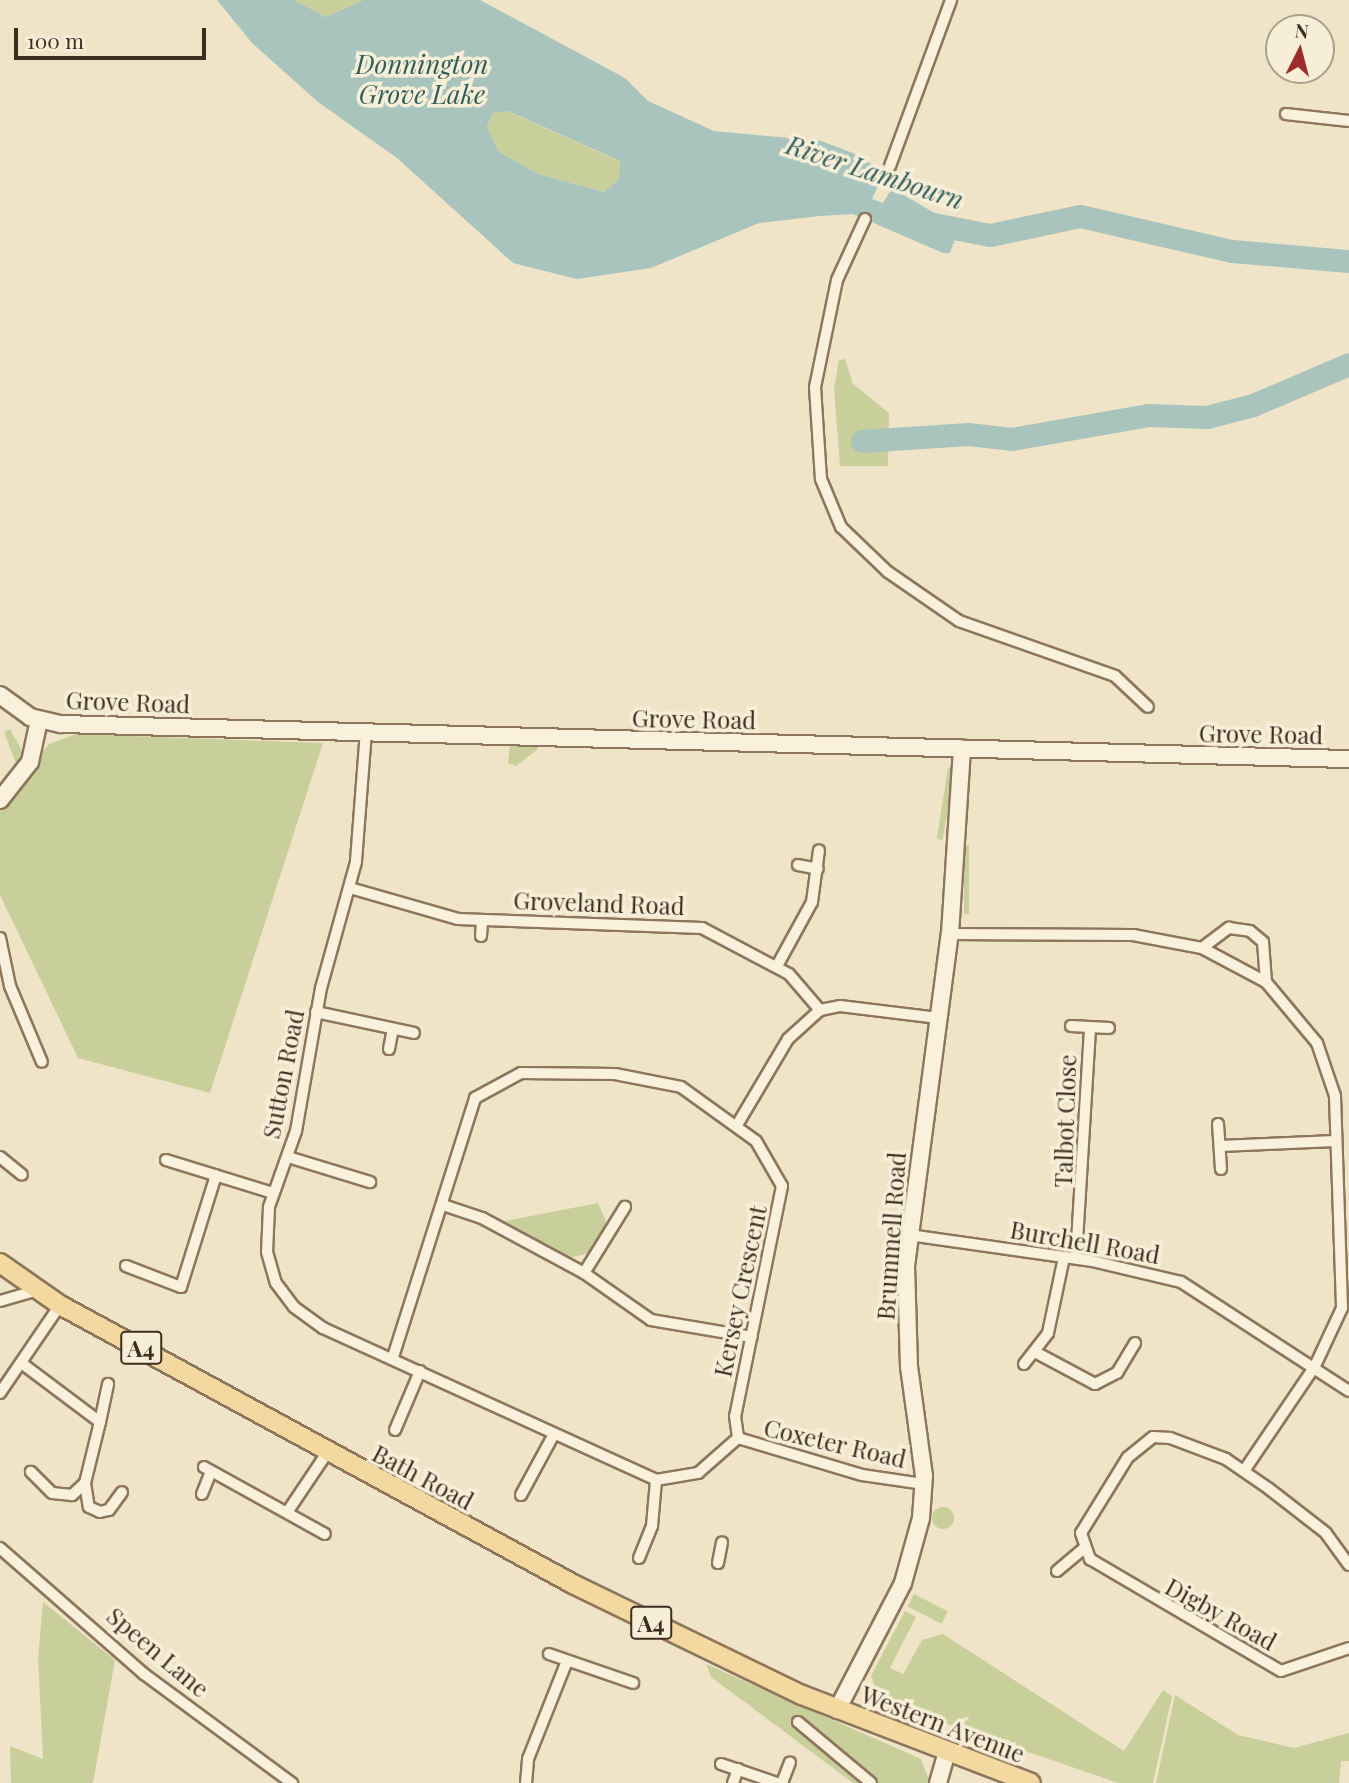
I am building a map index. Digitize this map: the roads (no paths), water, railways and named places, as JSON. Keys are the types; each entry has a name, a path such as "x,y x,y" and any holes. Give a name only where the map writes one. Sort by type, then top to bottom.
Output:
{"main road":[{"name":"Bath Road","path":"0,1263 36,1291 60,1305 327,1453 585,1591 837,1710"},
{"name":"Western Avenue","path":"837,1710 946,1755 1031,1783"}],"street":[{"path":"890,166 951,0"},
{"path":"1286,114 1349,121"},
{"path":"865,219 837,280 815,387 821,479 841,527 888,572 959,621 1115,676 1148,707"},
{"path":"0,695 39,720 30,762 0,800"},
{"name":"Grove Road","path":"39,720 1349,759"},
{"name":"Sutton Road","path":"366,731 362,827 350,888 316,1012 288,1157 273,1193 267,1252 285,1297 310,1322 393,1357"},
{"name":"Brummell Road","path":"837,1710 903,1583 924,1484 907,1341 909,1235 950,934 962,748"},
{"path":"777,966 812,902 819,850"},
{"path":"798,865 818,869"},
{"name":"Groveland Road","path":"350,888 421,912 482,921 688,925 777,966 820,1010"},
{"name":"Groveland Road","path":"481,936 482,921"},
{"path":"1202,948 1229,928 1250,932 1263,942 1266,982"},
{"path":"950,934 1133,935 1202,948 1266,982 1317,1043 1335,1096 1342,1308 1315,1366 1244,1471"},
{"path":"0,938 10,986 42,1062"},
{"path":"737,1125 788,1039 820,1010 840,1006 938,1018"},
{"path":"316,1012 414,1033"},
{"path":"1070,1026 1109,1028"},
{"name":"Talbot Close","path":"1076,1258 1086,1181 1090,1027"},
{"path":"389,1049 393,1029"},
{"name":"Kersey Crescent","path":"393,1357 475,1098 521,1073 615,1074 681,1087 737,1125 770,1157 782,1186 735,1416 738,1438"},
{"path":"1218,1124 1221,1169"},
{"path":"1220,1146 1335,1141"},
{"path":"0,1157 22,1175"},
{"path":"288,1157 370,1182"},
{"path":"166,1160 273,1193"},
{"path":"126,1266 181,1287 216,1175"},
{"path":"443,1205 482,1218 584,1273 651,1320 752,1337"},
{"path":"584,1273 625,1207"},
{"name":"Burchell Road","path":"909,1235 1076,1258 1181,1282 1315,1366 1349,1391"},
{"path":"1024,1364 1035,1352 1060,1296 1063,1257"},
{"path":"0,1301 36,1291"},
{"path":"0,1393 24,1365 60,1305"},
{"path":"1035,1352 1095,1384 1117,1373 1135,1343"},
{"path":"393,1357 656,1480 698,1474 738,1438"},
{"path":"24,1365 100,1422"},
{"path":"395,1430 420,1371"},
{"path":"108,1384 85,1483 89,1507 100,1512 109,1510 122,1492"},
{"path":"521,1495 554,1434"},
{"path":"1057,1571 1083,1549 1080,1533 1110,1479 1153,1437 1244,1471 1326,1533 1349,1565"},
{"name":"Coxeter Road","path":"738,1438 862,1475 924,1484"},
{"path":"288,1511 327,1453"},
{"path":"202,1494 207,1470 288,1511 325,1534"},
{"path":"31,1472 52,1493 72,1495 85,1483"},
{"path":"639,1558 652,1526 656,1480"},
{"path":"718,1563 722,1542"},
{"name":"Speen Lane","path":"0,1548 144,1674 292,1783"},
{"name":"Digby Road","path":"1083,1549 1146,1595 1281,1671 1349,1648"},
{"path":"549,1654 615,1683 633,1683"},
{"path":"526,1783 528,1759 568,1661"},
{"path":"798,1722 872,1783"},
{"path":"938,1783 946,1755"},
{"path":"721,1763 780,1783 790,1762"},
{"path":"733,1783 738,1769"}],"water":[{"name":"Donnington Grove Lake","path":"217,0 294,0 326,17 363,0 480,0 625,78 648,101 714,131 821,141 853,153 874,166 880,182 872,199 883,203 892,188 948,221 956,236 950,253 943,253 853,214 820,216 759,223 651,268 577,279 513,263 397,158 318,102 252,43","holes":["508,111 620,161 619,179 604,192 538,174 498,151 487,127 493,113"]}],"waterway":[{"name":"River Lambourn","path":"923,222 990,235 1080,216 1232,251 1349,261"},
{"path":"862,441 968,434 1011,439 1148,415 1207,417 1253,405 1349,364"}]}
